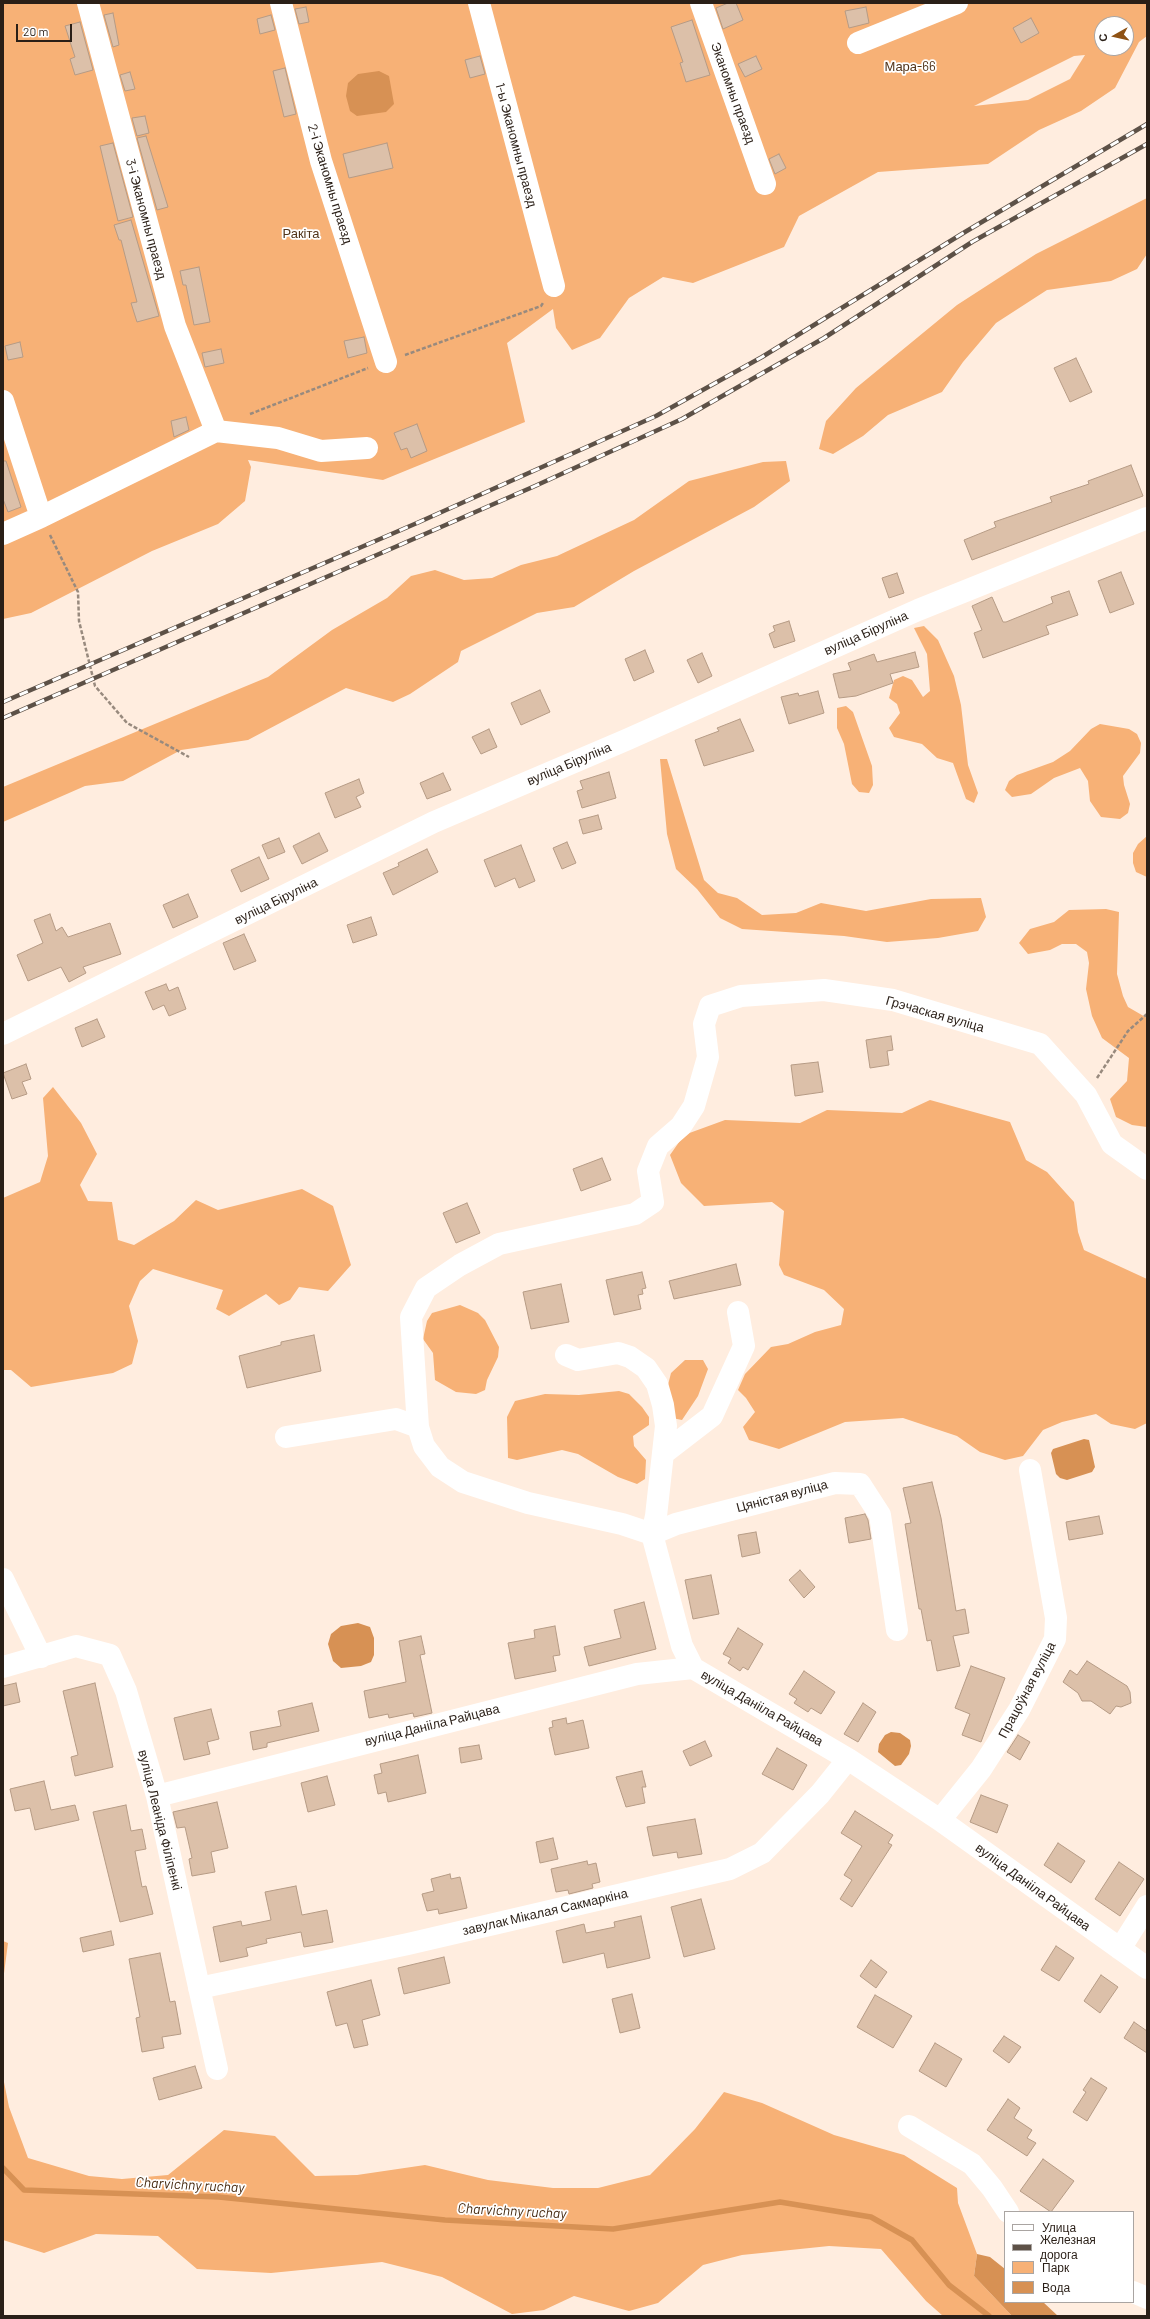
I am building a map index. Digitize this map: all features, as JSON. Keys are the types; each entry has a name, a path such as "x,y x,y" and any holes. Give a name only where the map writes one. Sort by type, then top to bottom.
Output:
{"street":[{"name":"3-і Эканомны праезд","path":"88,3 175,326 216,432"},
{"name":"2-і Эканомны праезд","path":"282,3 321,161 386,362"},
{"name":"1-ы Эканомны праезд","path":"479,3 554,286"},
{"name":"Эканомны праезд","path":"700,3 765,184"},
{"path":"858,43 957,3"},
{"path":"3,401 41,518"},
{"path":"3,534 41,518 216,432 278,438 321,451 367,448"},
{"name":"вуліца Біруліна","path":"3,1034 434,822 626,740 918,610 1147,518"},
{"name":"Грэчаская вуліца","path":"418,1427 411,1317 426,1288 460,1265 499,1244 635,1214 653,1202 648,1171 658,1146 682,1126 694,1106 708,1057 704,1024 710,1006 741,996 824,990 893,1000 1040,1044 1086,1095 1112,1144 1147,1169"},
{"path":"664,1453 712,1416 744,1346 738,1312"},
{"path":"566,1356 578,1360 618,1353 630,1357 646,1368 657,1384 663,1405 666,1426 664,1453 652,1534 682,1646 693,1668"},
{"path":"286,1436 396,1420 418,1427 424,1446 440,1467 462,1482 528,1503 622,1524 652,1534"},
{"name":"Працоўная вуліца","path":"940,1820 981,1769 1019,1710 1055,1639 1056,1618 1030,1470"},
{"name":"Цяністая вуліца","path":"652,1534 676,1524 835,1483 860,1484 880,1514 897,1630"},
{"path":"3,1579 41,1657 3,1667"},
{"name":"вуліца Леаніда Філіпенкі","path":"41,1657 76,1646 110,1656 126,1691 157,1796 217,2069"},
{"name":"вуліца Данііла Райцава","path":"157,1796 637,1674 693,1668 848,1759 940,1820 1147,1968"},
{"name":"завулак Мікалая Сакмаркіна","path":"199,1988 408,1944 730,1869 762,1853 820,1794 848,1759"},
{"path":"1120,1949 1147,1906"},
{"path":"909,2126 972,2164 992,2188 1007,2211"},
{"path":"1134,2292 1147,2298"}],"path":[{"path":"41,518 78,592 79,620 95,686 127,724 189,757"},
{"path":"1086,1095 1128,1031 1147,1014"}],"green space":[{"name":"Ракіта","path":"3,3 1147,3 1147,36 1139,42 1134,52 1134,16 1094,16 1094,56 1132,56 1115,88 1081,111 1039,130 988,164 878,172 799,216 784,247 693,283 663,277 629,298 600,338 572,350 556,328 553,309 507,343 525,422 383,480 248,460 251,467 245,501 218,524 152,551 31,613 3,619","holes":["1085,55 1070,79 1028,100 974,106 1074,56"]},
{"path":"1147,198 1147,254 1137,269 1111,281 1047,290 996,323 963,362 942,392 888,415 863,436 833,454 819,449 826,421 856,388 957,305 1036,254"},
{"path":"786,461 790,481 754,507 634,571 574,607 537,613 461,651 458,662 410,694 393,702 346,688 248,740 181,750 123,781 85,786 3,822 3,787 268,677 332,630 387,598 411,576 435,570 464,580 492,578 521,565 557,556 634,520 689,481 763,462"},
{"path":"924,626 938,640 954,676 961,705 968,765 978,793 974,803 966,799 953,763 937,758 922,744 894,737 889,728 900,713 897,704 889,698 894,680 903,676 912,680 923,697 930,691 927,654 914,628"},
{"path":"846,706 853,712 872,766 873,785 869,793 859,792 852,784 844,744 837,728 837,708"},
{"path":"1100,724 1129,729 1137,734 1141,743 1140,753 1123,776 1124,785 1130,804 1128,813 1120,819 1101,817 1090,801 1088,781 1080,768 1054,778 1031,794 1012,797 1005,790 1009,781 1017,775 1053,762 1070,751 1091,729"},
{"path":"660,759 667,759 704,880 718,893 737,898 762,915 796,913 821,903 866,911 931,899 981,898 986,917 978,931 938,938 887,942 844,936 742,929 720,918 697,889 676,869 667,834"},
{"path":"1147,836 1147,877 1136,872 1133,863 1133,853 1138,844"},
{"path":"1106,909 1119,912 1117,974 1123,996 1128,1007 1147,1018 1147,1127 1132,1125 1116,1117 1110,1099 1127,1081 1129,1058 1102,1038 1092,1016 1086,989 1089,963 1087,952 1076,944 1062,944 1050,950 1028,954 1019,943 1030,929 1054,922 1069,910"},
{"path":"53,1087 81,1123 97,1154 80,1185 88,1201 112,1202 118,1240 134,1245 174,1221 196,1200 218,1210 302,1189 333,1206 351,1265 328,1291 299,1287 290,1300 279,1305 266,1294 229,1316 216,1309 223,1290 153,1269 140,1281 129,1306 138,1341 132,1364 113,1373 31,1387 11,1370 3,1370 3,1198 40,1182 48,1156 43,1098"},
{"path":"930,1100 1010,1122 1026,1160 1047,1172 1074,1202 1078,1232 1084,1250 1147,1279 1147,1423 1135,1429 1111,1424 1096,1414 1062,1422 1043,1430 1023,1456 1005,1460 980,1452 957,1436 903,1418 845,1422 779,1449 749,1440 743,1427 755,1412 746,1398 738,1390 745,1374 771,1347 788,1344 815,1332 841,1325 844,1309 824,1290 784,1275 779,1265 784,1211 772,1202 704,1206 681,1183 670,1155 684,1135 725,1120 800,1123 827,1110 902,1113"},
{"path":"460,1305 478,1313 485,1320 499,1347 498,1357 487,1380 485,1390 476,1394 456,1392 435,1380 433,1353 423,1339 427,1321 432,1313"},
{"path":"685,1360 703,1360 708,1369 698,1396 682,1420 672,1418 664,1401 671,1373"},
{"path":"619,1391 629,1394 642,1407 649,1417 649,1425 633,1436 634,1446 646,1460 645,1479 637,1484 618,1477 578,1454 562,1450 517,1460 508,1458 507,1417 515,1401 545,1394 579,1395"},
{"path":"3,1941 8,1943 3,1981"},
{"path":"3,2077 9,2107 28,2158 89,2176 122,2179 168,2175 224,2130 275,2136 315,2176 357,2175 425,2165 488,2180 553,2188 598,2188 650,2175 695,2129 724,2092 762,2103 834,2135 904,2155 957,2188 958,2203 977,2254 974,2276 1012,2316 943,2316 926,2301 881,2249 829,2246 742,2255 703,2265 658,2303 629,2311 574,2296 544,2310 512,2314 442,2277 382,2262 271,2273 197,2269 158,2236 96,2234 44,2253 3,2240"}],"water":[{"path":"379,71 389,76 394,104 386,112 357,116 350,111 346,96 348,83 358,74"},
{"path":"1084,1439 1089,1440 1095,1467 1092,1472 1067,1480 1060,1478 1056,1474 1051,1453 1053,1449"},
{"path":"358,1623 370,1627 374,1638 374,1655 371,1662 361,1666 341,1668 333,1661 328,1644 331,1634 341,1626"},
{"path":"891,1732 900,1733 910,1740 911,1746 909,1754 901,1765 895,1766 878,1752 879,1744 885,1735"},
{"path":"977,2254 990,2257 1004,2268 1004,2303 1044,2303 1058,2316 1012,2316 974,2276"}],"building":[{"path":"728,3 736,3 743,20 723,29 716,8"},
{"path":"306,7 309,22 299,24 295,9"},
{"path":"866,7 869,23 849,28 845,11"},
{"path":"113,13 119,45 113,47 104,15"},
{"path":"271,15 275,30 260,34 257,19"},
{"path":"1031,18 1039,33 1021,43 1013,28"},
{"path":"692,20 710,75 686,82 680,63 683,62 671,27"},
{"path":"80,22 93,70 75,75 70,59 75,57 65,26"},
{"path":"480,56 485,74 470,78 465,60"},
{"path":"756,56 762,69 745,77 738,64"},
{"path":"285,68 296,114 284,117 273,71"},
{"path":"130,72 135,89 125,91 120,75"},
{"path":"145,116 149,133 137,136 132,118"},
{"path":"146,136 168,207 157,210 137,138"},
{"path":"113,143 133,217 118,221 100,146"},
{"path":"387,143 393,168 349,178 343,154"},
{"path":"779,154 786,168 775,174 769,159"},
{"path":"131,220 159,316 137,322 131,303 137,302 121,240 119,240 114,225"},
{"path":"199,267 210,322 194,325 186,285 183,285 180,271"},
{"path":"364,337 367,353 348,358 344,341"},
{"path":"20,342 23,357 8,360 5,346"},
{"path":"221,349 224,363 205,367 202,353"},
{"path":"1076,358 1092,392 1070,402 1054,368"},
{"path":"186,417 189,430 174,437 171,421"},
{"path":"417,424 427,451 411,458 407,448 401,450 394,433"},
{"path":"3,461 6,461 21,507 8,512 3,499"},
{"path":"1131,465 1143,496 972,560 964,540 996,527 994,522 1052,502 1050,497 1089,484 1088,481"},
{"path":"1121,572 1134,604 1110,613 1098,581"},
{"path":"897,573 904,593 889,598 882,578"},
{"path":"1069,591 1078,615 1046,626 1049,634 983,658 974,633 982,630 972,606 992,597 1003,622 1006,622 1053,603 1051,597"},
{"path":"789,621 795,641 774,648 769,634 775,631 773,626"},
{"path":"645,650 654,672 634,681 625,659"},
{"path":"915,652 919,667 890,674 893,683 856,696 839,698 833,674 851,670 848,663 874,654 877,662"},
{"path":"702,653 712,676 698,683 687,660"},
{"path":"540,690 550,712 521,725 511,703"},
{"path":"818,691 824,713 789,724 781,697 798,693 799,696"},
{"path":"740,719 754,751 704,766 695,740 719,731 717,728"},
{"path":"489,729 497,747 481,754 472,737"},
{"path":"609,772 616,798 582,808 577,791 583,789 580,781"},
{"path":"443,773 451,790 427,799 420,783"},
{"path":"359,779 364,793 356,797 361,807 335,818 325,793"},
{"path":"598,815 602,829 583,834 579,820"},
{"path":"319,833 328,851 302,864 293,846"},
{"path":"279,838 285,852 268,859 262,845"},
{"path":"567,842 576,863 562,869 553,848"},
{"path":"521,845 535,881 519,888 515,878 495,887 484,860"},
{"path":"427,849 438,872 393,895 383,873 399,866 398,863"},
{"path":"259,857 269,879 241,892 231,870"},
{"path":"188,894 198,917 173,928 163,905"},
{"path":"50,914 56,931 62,927 68,937 110,923 121,954 83,967 86,973 69,982 61,967 28,981 17,955 43,943 34,920"},
{"path":"371,917 377,935 353,943 347,925"},
{"path":"244,934 256,961 234,970 223,943"},
{"path":"166,984 169,991 178,987 186,1009 169,1016 164,1005 153,1010 145,992"},
{"path":"97,1019 105,1037 82,1047 75,1028"},
{"path":"891,1036 893,1050 887,1051 889,1065 870,1068 866,1040"},
{"path":"818,1062 823,1092 795,1096 791,1065"},
{"path":"26,1064 31,1079 22,1082 27,1094 12,1099 3,1073"},
{"path":"602,1158 611,1180 581,1191 573,1169"},
{"path":"467,1203 480,1233 456,1243 443,1213"},
{"path":"736,1264 741,1285 674,1299 669,1281"},
{"path":"642,1272 646,1288 642,1289 643,1294 638,1295 641,1309 614,1315 606,1280"},
{"path":"561,1284 569,1322 531,1329 523,1292"},
{"path":"314,1335 321,1371 247,1388 239,1356 281,1345 281,1342"},
{"path":"932,1482 941,1518 956,1611 965,1609 969,1633 953,1636 960,1666 937,1671 931,1640 927,1641 921,1609 919,1609 905,1524 911,1523 903,1488"},
{"path":"865,1514 868,1520 871,1539 849,1543 845,1518"},
{"path":"1099,1516 1103,1534 1069,1540 1066,1522"},
{"path":"756,1532 760,1553 742,1557 738,1535"},
{"path":"800,1570 815,1587 804,1598 789,1580"},
{"path":"711,1575 719,1614 693,1619 685,1580"},
{"path":"644,1602 656,1649 589,1666 584,1647 621,1638 614,1610"},
{"path":"555,1626 560,1655 553,1656 556,1671 515,1679 508,1643 535,1638 534,1630"},
{"path":"738,1628 763,1644 748,1670 743,1667 740,1671 728,1663 731,1658 723,1654"},
{"path":"421,1636 425,1654 420,1655 432,1713 414,1717 413,1713 389,1718 388,1714 369,1718 364,1691 406,1682 399,1641"},
{"path":"1087,1661 1127,1686 1130,1692 1131,1703 1121,1707 1116,1706 1110,1714 1091,1701 1082,1701 1078,1693 1063,1682 1070,1670 1077,1675"},
{"path":"971,1666 1005,1678 981,1742 962,1735 970,1714 955,1708"},
{"path":"804,1671 835,1692 821,1714 811,1708 808,1712 794,1703 797,1699 789,1694"},
{"path":"16,1683 20,1702 3,1706 3,1686"},
{"path":"95,1683 113,1767 75,1776 71,1757 78,1755 63,1691"},
{"path":"312,1703 319,1731 267,1743 267,1747 253,1750 250,1732 281,1726 278,1711"},
{"path":"863,1703 876,1712 858,1742 844,1734"},
{"path":"211,1709 219,1739 207,1742 210,1754 184,1760 174,1718"},
{"path":"566,1718 567,1724 583,1720 589,1748 555,1755 549,1728 553,1727 552,1721"},
{"path":"1018,1735 1030,1742 1020,1760 1007,1752"},
{"path":"705,1741 712,1756 690,1766 683,1751"},
{"path":"479,1745 482,1759 461,1763 459,1748"},
{"path":"777,1748 807,1765 793,1790 762,1774"},
{"path":"418,1755 426,1793 388,1802 386,1792 378,1794 374,1775 382,1773 380,1764"},
{"path":"642,1771 646,1787 642,1787 645,1803 626,1807 616,1777"},
{"path":"327,1776 335,1805 308,1812 301,1783"},
{"path":"44,1781 51,1810 75,1805 79,1820 35,1830 30,1808 15,1811 10,1789"},
{"path":"981,1795 1008,1805 997,1833 970,1822"},
{"path":"217,1802 228,1848 211,1852 215,1872 192,1876 189,1859 192,1858 185,1827 177,1828 173,1812"},
{"path":"126,1805 131,1831 142,1829 146,1849 135,1851 142,1887 146,1886 153,1914 120,1922 93,1812"},
{"path":"855,1811 893,1835 888,1843 892,1845 852,1907 840,1899 852,1880 844,1875 862,1846 841,1833"},
{"path":"695,1819 702,1854 678,1858 677,1852 653,1856 647,1827"},
{"path":"553,1838 558,1859 540,1863 536,1842"},
{"path":"1058,1843 1085,1861 1071,1883 1044,1865"},
{"path":"587,1861 588,1865 596,1863 600,1882 592,1884 593,1888 569,1894 568,1890 556,1892 551,1869"},
{"path":"1119,1862 1144,1879 1120,1916 1095,1899"},
{"path":"450,1874 451,1879 460,1877 467,1908 439,1914 438,1909 427,1911 422,1894 434,1891 431,1879"},
{"path":"296,1886 302,1915 327,1910 333,1942 304,1947 301,1932 266,1939 267,1943 246,1948 248,1956 220,1962 213,1927 241,1921 242,1926 271,1920 265,1892"},
{"path":"701,1899 715,1949 684,1957 671,1907"},
{"path":"641,1916 650,1958 607,1968 604,1953 563,1963 556,1931 584,1924 586,1933 615,1927 614,1922"},
{"path":"111,1931 114,1945 83,1952 80,1938"},
{"path":"1056,1946 1074,1958 1059,1981 1041,1970"},
{"path":"160,1953 170,2002 175,2001 181,2034 162,2037 164,2048 142,2052 136,2018 140,2017 129,1959"},
{"path":"444,1957 450,1983 404,1994 398,1968"},
{"path":"871,1960 887,1972 876,1988 860,1976"},
{"path":"1101,1975 1118,1987 1100,2013 1084,2001"},
{"path":"371,1980 380,2015 362,2020 368,2045 354,2048 347,2023 336,2026 327,1992"},
{"path":"632,1994 640,2028 620,2033 612,1999"},
{"path":"875,1995 912,2016 893,2048 857,2027"},
{"path":"1134,2022 1147,2031 1147,2053 1124,2038"},
{"path":"1004,2036 1021,2047 1009,2063 993,2051"},
{"path":"935,2043 962,2059 946,2087 919,2071"},
{"path":"195,2066 202,2088 159,2100 153,2078"},
{"path":"1091,2078 1107,2088 1087,2121 1073,2112 1086,2092 1083,2090"},
{"path":"1008,2099 1020,2108 1014,2118 1032,2130 1027,2138 1036,2143 1027,2156 987,2130"},
{"path":"1043,2159 1074,2181 1052,2211 1020,2191"}],"waterway":[{"name":"Charvichny ruchay","path":"3,2168 24,2190 219,2197 445,2220 613,2229 780,2202 871,2217 912,2240 949,2285 989,2316"}],"railway":[{"path":"3,702 417,523 656,416 762,357 965,232 1147,124"},
{"path":"3,718 535,486 682,419 824,338 972,242 1147,144"}],"park label":[{"name":"Мара-66","path":"910,67"}]}
